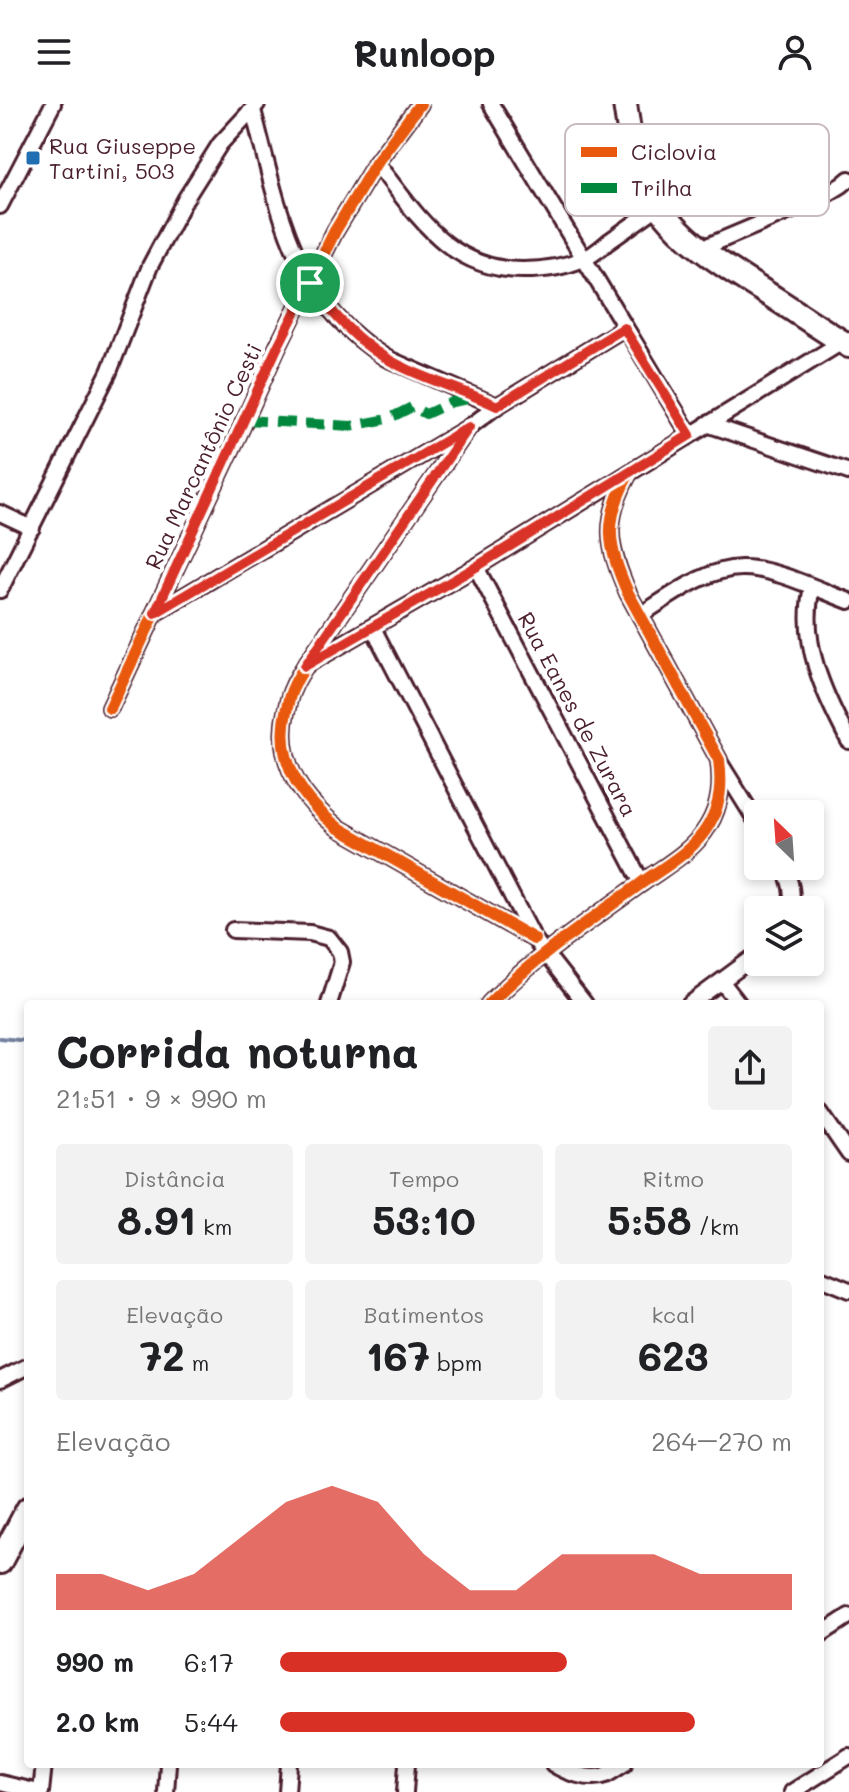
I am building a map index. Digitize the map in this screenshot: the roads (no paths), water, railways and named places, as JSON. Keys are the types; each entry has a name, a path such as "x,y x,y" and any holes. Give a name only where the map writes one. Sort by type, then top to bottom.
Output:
{"main road":[{"path":"625,104 628,124"},
{"path":"669,216 700,249 729,270 846,344"},
{"path":"0,1562 24,1517"}],"street":[{"path":"0,206 53,104"},
{"name":"Rua Marcantônio Cesti","path":"110,708 277,348 335,231 376,163 420,104"},
{"path":"491,104 690,435"},
{"path":"0,590 109,372 150,266 186,198 220,144 255,107 292,247 310,283 333,314 371,349 409,369 497,406"},
{"path":"376,163 440,240 462,256 484,265 510,270 555,267 585,259 645,216"},
{"path":"829,193 849,179"},
{"path":"700,249 779,216"},
{"path":"155,613 469,427 497,406 624,328"},
{"path":"305,666 846,344"},
{"path":"707,424 849,472"},
{"path":"469,427 305,666 291,690 284,740 296,782 318,812 337,827 534,939"},
{"path":"629,473 618,494 610,522 617,567 640,615 744,801"},
{"path":"0,513 32,528"},
{"name":"Rua Eanes de Zurara","path":"476,567 642,883"},
{"path":"640,615 694,583 741,568 775,574 849,601"},
{"path":"812,587 807,611 812,650 824,690 849,741"},
{"path":"373,628 534,939 582,1000"},
{"path":"493,1000 545,954 696,842 707,828 719,802 719,760"},
{"path":"233,930 310,933 329,938 340,952 342,962 330,1000"},
{"path":"696,1000 744,965"},
{"path":"722,982 736,1000"},
{"path":"824,1118 849,1154"},
{"path":"824,1280 849,1290"},
{"path":"0,1380 24,1368"},
{"path":"824,1632 849,1616"},
{"path":"792,1792 849,1756"},
{"path":"0,1783 40,1792 43,1768"},
{"path":"166,1792 168,1768"},
{"path":"287,1792 289,1768"},
{"path":"405,1792 407,1768"},
{"path":"559,1768 594,1777 606,1775 617,1768"}],"waterway":[{"path":"0,1038 24,1041"}],"place":[{"name":"Rua Giuseppe Tartini, 503","path":"33,158"}]}
